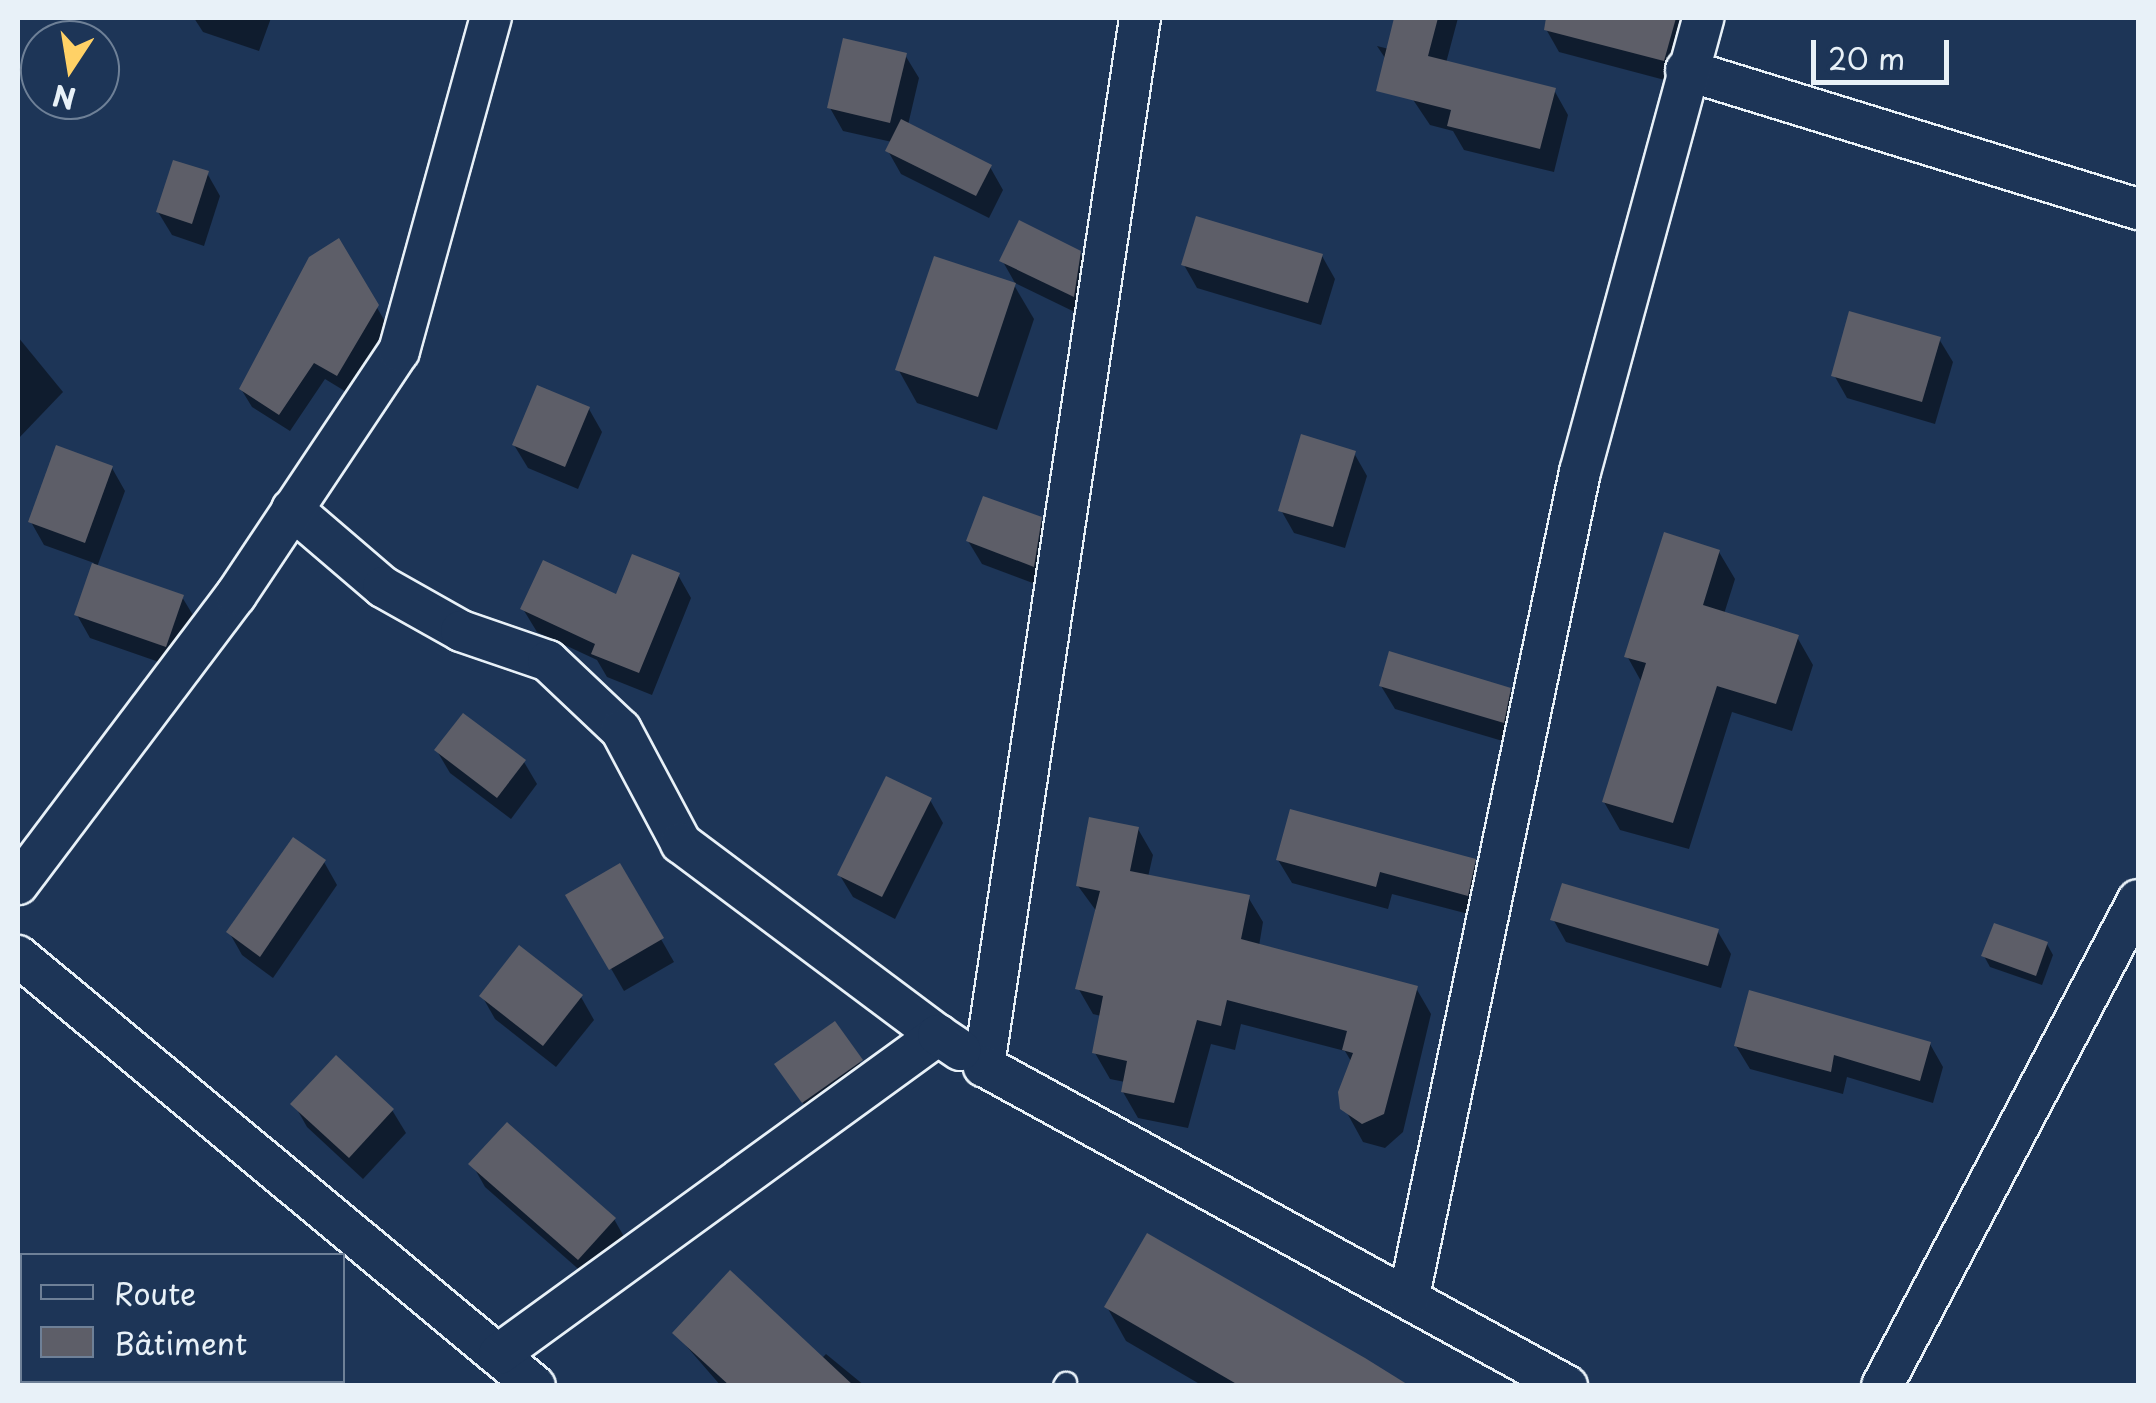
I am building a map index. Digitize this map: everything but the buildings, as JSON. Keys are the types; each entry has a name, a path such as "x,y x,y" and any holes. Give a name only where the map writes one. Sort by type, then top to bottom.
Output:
{"street":[{"path":"18,884 236,595 399,351 491,18"},
{"path":"984,1066 1140,18"},
{"path":"1409,1296 1580,472 1686,70 1704,18"},
{"path":"1686,70 2138,209"},
{"path":"292,509 383,586 461,631 548,661 620,730 682,843 938,1035 984,1066 1567,1386"},
{"path":"1882,1386 2134,916"},
{"path":"18,956 535,1386"},
{"path":"499,1354 938,1035"}]}
